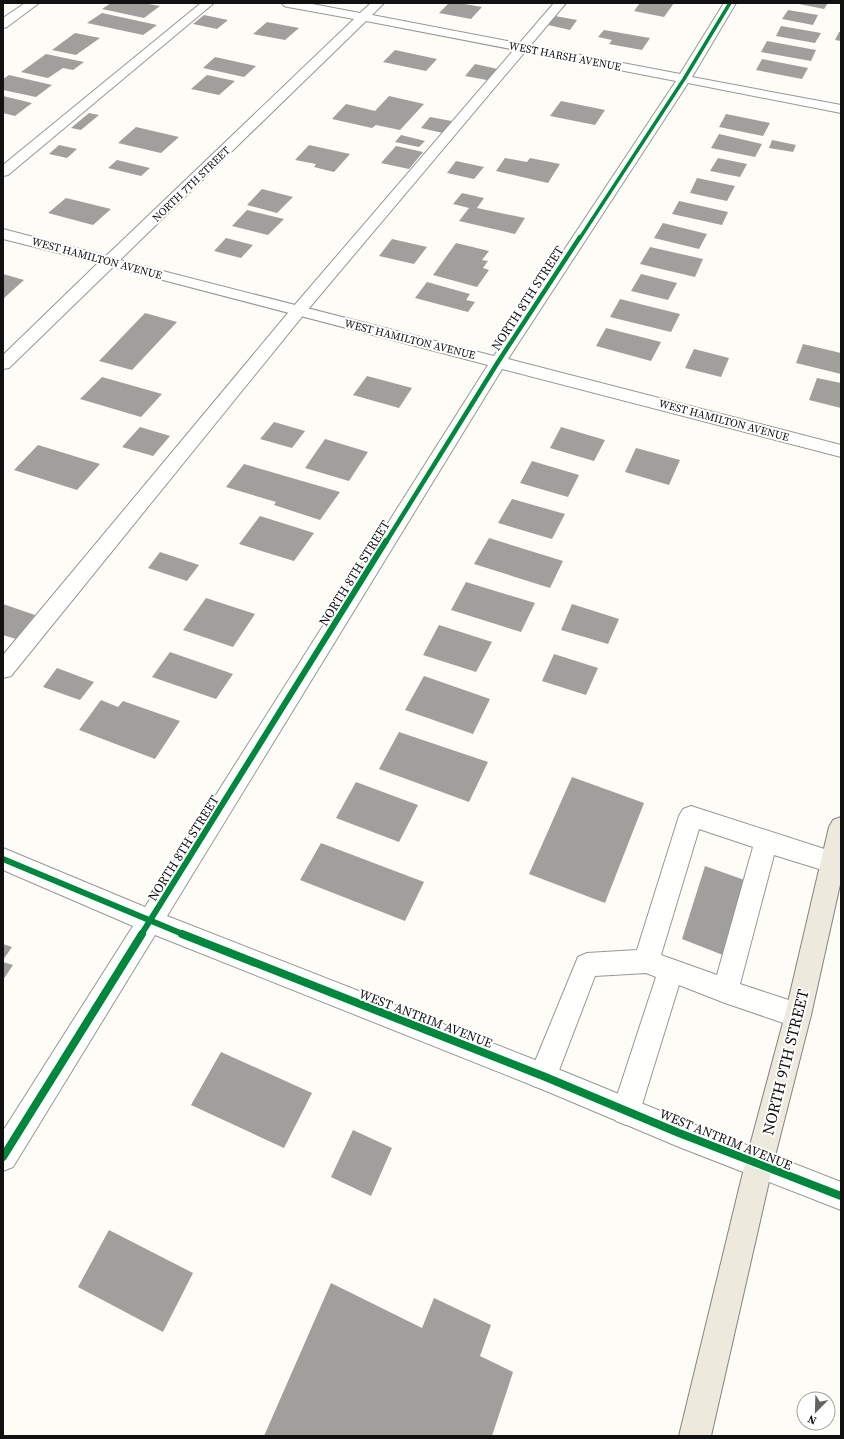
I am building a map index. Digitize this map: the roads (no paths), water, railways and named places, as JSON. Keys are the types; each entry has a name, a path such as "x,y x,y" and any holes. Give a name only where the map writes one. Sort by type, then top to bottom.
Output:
{"main road":[{"name":"NORTH 9TH STREET","path":"695,1436 759,1164 798,1015 841,827"}],"street":[{"path":"3,24 33,3"},
{"path":"3,172 208,3"},
{"name":"WEST HARSH AVENUE","path":"288,3 841,109"},
{"name":"NORTH 7TH STREET","path":"3,364 378,3"},
{"path":"3,670 299,310 560,3"},
{"name":"NORTH 8TH STREET","path":"3,1157 498,362 684,79 730,3"},
{"name":"WEST HAMILTON AVENUE","path":"3,234 841,450"},
{"path":"646,961 692,816 766,842 832,862"},
{"path":"725,991 766,842"},
{"name":"WEST ANTRIM AVENUE","path":"3,859 150,921 543,1076 626,1111 841,1196"},
{"path":"543,1076 587,966 646,961 725,991 798,1015"},
{"path":"626,1111 671,970"}]}
